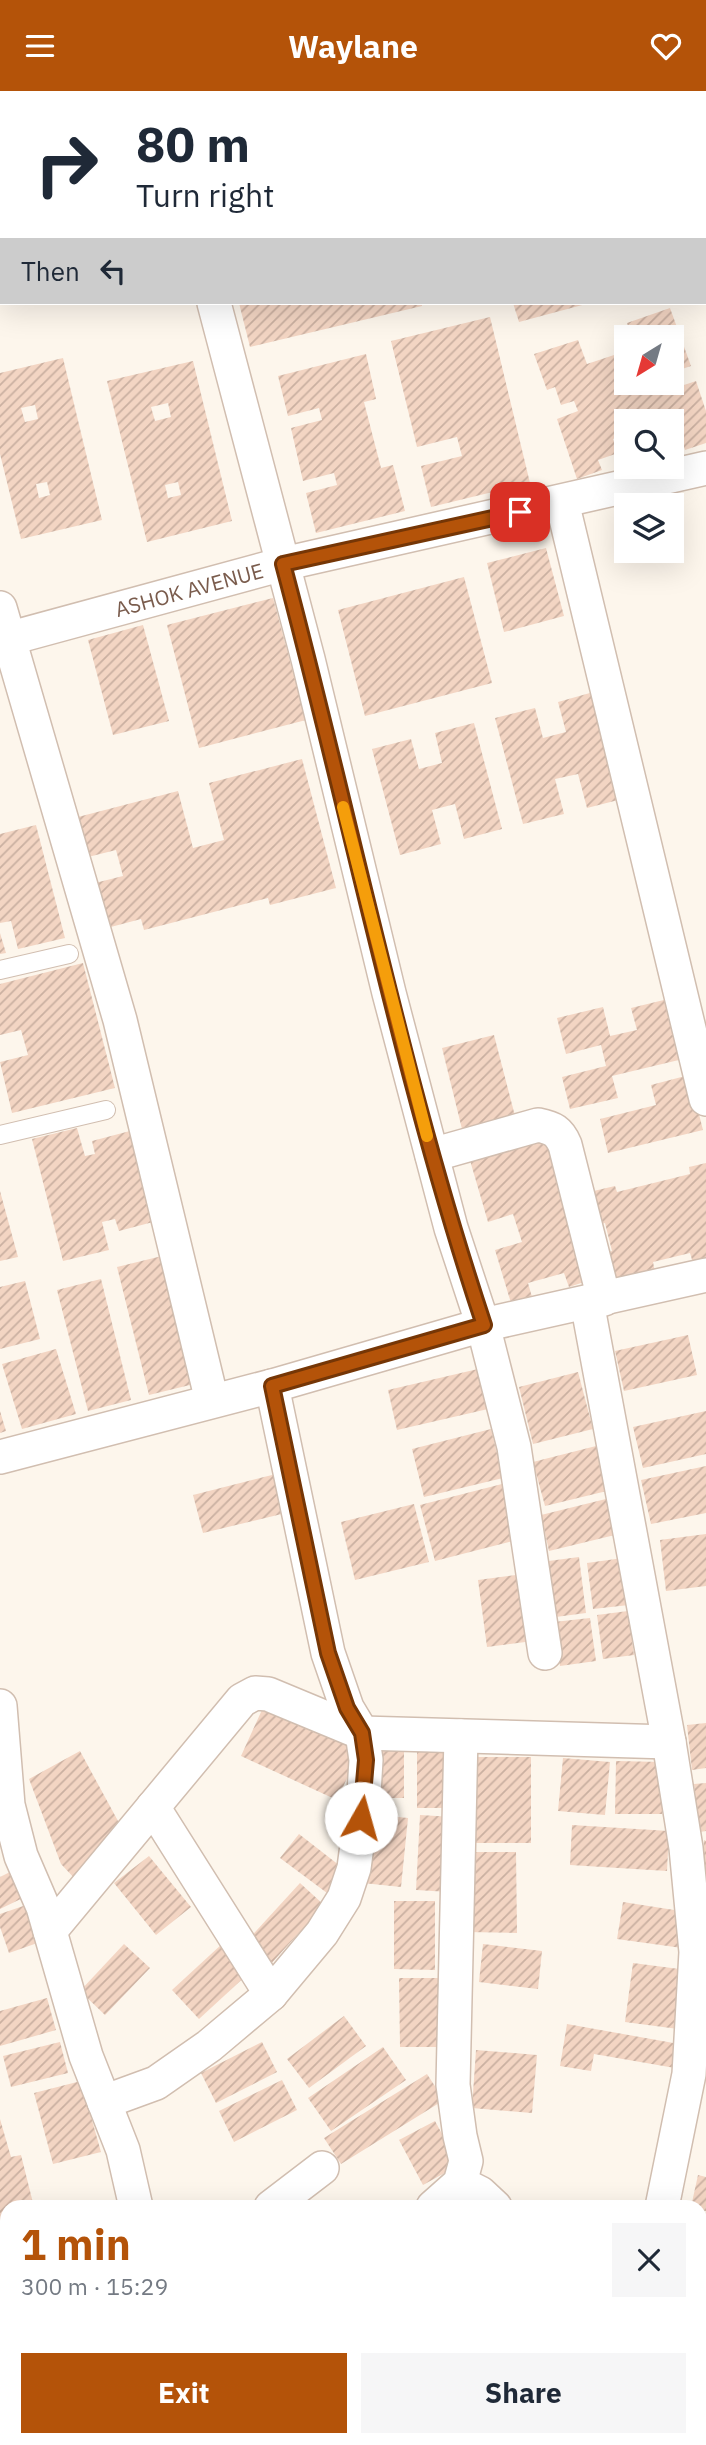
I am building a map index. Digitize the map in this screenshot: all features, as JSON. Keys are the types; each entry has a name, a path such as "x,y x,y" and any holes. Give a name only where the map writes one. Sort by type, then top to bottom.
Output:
{"street":[{"path":"215,305 283,564 389,993 452,1228 484,1325 514,1447 545,1653"},
{"name":"ASHOK AVENUE","path":"3,629 706,468"},
{"path":"562,502 704,1084"},
{"path":"3,629 120,1020 212,1401"},
{"path":"432,1155 538,1125 552,1128 560,1134 565,1145 595,1300 669,1742 686,1848 696,1952 689,2074 663,2200"},
{"path":"0,1457 272,1386 484,1325 706,1275"},
{"path":"104,2102 156,2083 209,2046 271,1994 322,1933 344,1898 354,1868 366,1760 362,1733 347,1708 328,1653 272,1386"},
{"path":"50,1931 242,1700 255,1693 268,1694 362,1733 669,1742"},
{"path":"0,1706 8,1805 21,1856 43,1907 86,2056 123,2150 134,2200"},
{"path":"441,2200 460,2183 466,2161 453,2085 461,1735"},
{"path":"153,1807 271,1994"},
{"path":"280,2200 322,2168"},
{"path":"460,2183 488,2200"}],"lane":[{"path":"0,970 69,954"},
{"path":"0,1135 106,1110"}],"building":[{"path":"240,305 422,305 422,306 250,347"},
{"path":"514,305 582,305 519,322"},
{"path":"670,308 676,325 628,325 627,323"},
{"path":"490,317 530,483 431,507 421,466 462,456 457,437 417,447 391,341"},
{"path":"578,340 587,364 614,355 614,395 684,395 684,385 696,381 706,411 706,443 685,450 684,409 614,409 614,454 598,460 602,470 577,479 557,419 578,411 574,401 561,405 555,387 547,390 534,354"},
{"path":"684,347 691,366 684,368"},
{"path":"366,354 376,399 364,402 381,468 393,465 405,511 316,533 306,493 337,485 334,473 303,481 291,428 322,420 319,408 288,416 278,376"},
{"path":"63,358 102,520 21,539 0,454 0,373","holes":["35,405 38,419 25,422 21,408","47,482 50,495 39,498 36,484"]},
{"path":"193,361 232,521 147,542 107,381","holes":["168,403 171,417 155,421 151,407","178,482 181,495 168,498 165,485"]},
{"path":"546,548 564,616 504,632 487,563"},
{"path":"464,577 492,683 365,716 338,610"},
{"path":"273,598 306,720 199,748 167,625"},
{"path":"143,625 169,721 113,735 88,640"},
{"path":"597,691 626,798 587,808 578,774 555,779 564,814 523,824 495,718 535,708 543,738 566,732 558,702"},
{"path":"474,723 502,829 464,839 455,804 432,810 441,844 400,855 372,749 411,739 419,769 442,763 435,733"},
{"path":"302,759 336,888 270,905 268,898 144,930 141,919 107,928 95,883 123,876 116,850 88,857 78,817 178,791 193,848 224,840 209,783"},
{"path":"36,825 65,938 18,949 11,921 0,923 0,834"},
{"path":"0,933 6,953 0,954"},
{"path":"83,963 115,1088 12,1113 0,1062 28,1055 21,1030 0,1035 0,984"},
{"path":"668,999 683,1059 612,1076 618,1098 570,1109 562,1077 606,1066 601,1045 566,1054 557,1018 603,1007 610,1036 637,1030 631,1008"},
{"path":"494,1035 515,1116 462,1129 442,1048"},
{"path":"689,1075 703,1130 608,1153 600,1119 656,1105 651,1085"},
{"path":"77,1128 85,1156 95,1154 92,1141 130,1131 153,1222 119,1231 115,1219 102,1222 109,1250 63,1261 32,1139"},
{"path":"551,1134 593,1279 569,1287 564,1273 528,1283 532,1297 511,1303 495,1250 522,1242 513,1214 488,1222 469,1157"},
{"path":"706,1163 706,1260 693,1263 690,1253 653,1262 655,1272 608,1284 601,1254 612,1251 605,1223 594,1226 585,1193 615,1186 617,1192 690,1174 689,1167"},
{"path":"0,1191 18,1257 0,1261"},
{"path":"162,1256 194,1384 149,1395 117,1267"},
{"path":"101,1279 131,1400 88,1411 57,1290"},
{"path":"25,1281 40,1339 0,1349 0,1287"},
{"path":"688,1335 697,1375 624,1391 615,1351"},
{"path":"56,1349 76,1414 22,1429 2,1364"},
{"path":"478,1369 488,1409 397,1430 388,1390"},
{"path":"578,1372 593,1429 533,1444 519,1387"},
{"path":"0,1411 6,1431 0,1433"},
{"path":"706,1411 706,1454 643,1468 633,1427"},
{"path":"491,1429 503,1478 424,1497 412,1449"},
{"path":"600,1445 611,1490 545,1506 533,1462"},
{"path":"706,1466 706,1513 651,1524 641,1480"},
{"path":"284,1472 294,1511 203,1533 193,1495"},
{"path":"502,1484 517,1540 435,1561 420,1505"},
{"path":"610,1498 619,1534 549,1551 541,1515"},
{"path":"414,1504 429,1562 355,1580 341,1522"},
{"path":"706,1534 706,1586 666,1591 660,1540"},
{"path":"579,1557 586,1613 548,1618 541,1562"},
{"path":"623,1558 629,1605 593,1609 587,1563"},
{"path":"524,1574 533,1641 487,1647 478,1580"},
{"path":"628,1611 634,1655 603,1659 597,1615"},
{"path":"590,1618 596,1661 560,1666 554,1622"},
{"path":"266,1701 362,1746 337,1800 241,1756"},
{"path":"706,1723 706,1768 692,1770 687,1725"},
{"path":"370,1741 404,1741 404,1798 371,1798"},
{"path":"417,1745 451,1745 451,1808 417,1808"},
{"path":"80,1751 124,1832 77,1881 61,1864 29,1779"},
{"path":"472,1757 531,1757 531,1843 472,1843"},
{"path":"563,1758 610,1762 605,1815 558,1811"},
{"path":"616,1761 662,1762 662,1814 615,1814"},
{"path":"706,1783 706,1831 700,1832 694,1784"},
{"path":"370,1814 408,1818 401,1887 363,1883"},
{"path":"420,1815 453,1817 449,1892 416,1890"},
{"path":"572,1825 669,1831 667,1871 570,1865"},
{"path":"299,1834 344,1869 327,1893 280,1858"},
{"path":"704,1840 706,1889 701,1889"},
{"path":"466,1852 516,1852 517,1933 466,1932"},
{"path":"149,1856 191,1907 156,1935 114,1883"},
{"path":"16,1869 29,1895 0,1909 0,1877"},
{"path":"300,1883 324,1905 270,1965 245,1943"},
{"path":"394,1901 435,1901 435,1970 394,1969"},
{"path":"623,1902 687,1912 682,1948 617,1939"},
{"path":"29,1904 43,1941 9,1953 0,1927 0,1914"},
{"path":"124,1944 150,1968 105,2015 80,1991"},
{"path":"222,1944 249,1973 199,2019 172,1990"},
{"path":"483,1944 542,1951 538,1989 479,1982"},
{"path":"633,1963 687,1970 678,2029 625,2022"},
{"path":"399,1978 439,1978 440,2047 400,2047"},
{"path":"47,1998 56,2030 0,2046 0,2011"},
{"path":"344,2016 366,2046 309,2088 287,2059"},
{"path":"567,2024 679,2044 675,2068 594,2054 591,2071 560,2066"},
{"path":"60,2042 68,2073 11,2087 3,2056"},
{"path":"262,2042 277,2072 216,2103 201,2073"},
{"path":"383,2047 406,2080 331,2131 308,2098"},
{"path":"476,2050 537,2055 532,2113 472,2108"},
{"path":"427,2074 444,2100 341,2164 324,2138"},
{"path":"282,2080 297,2110 234,2142 219,2111"},
{"path":"81,2081 101,2152 53,2164 34,2093"},
{"path":"0,2119 11,2157 21,2155 32,2200 0,2200"},
{"path":"435,2121 459,2165 423,2185 399,2140"},
{"path":"698,2175 706,2177 706,2200 693,2200"}],"slow traffic":[{"path":"343,807 427,1136"}],"route":[{"path":"361,1818 366,1760 362,1733 347,1708 328,1653 272,1386 484,1325 452,1228 402,1045 283,564 520,512"}]}
